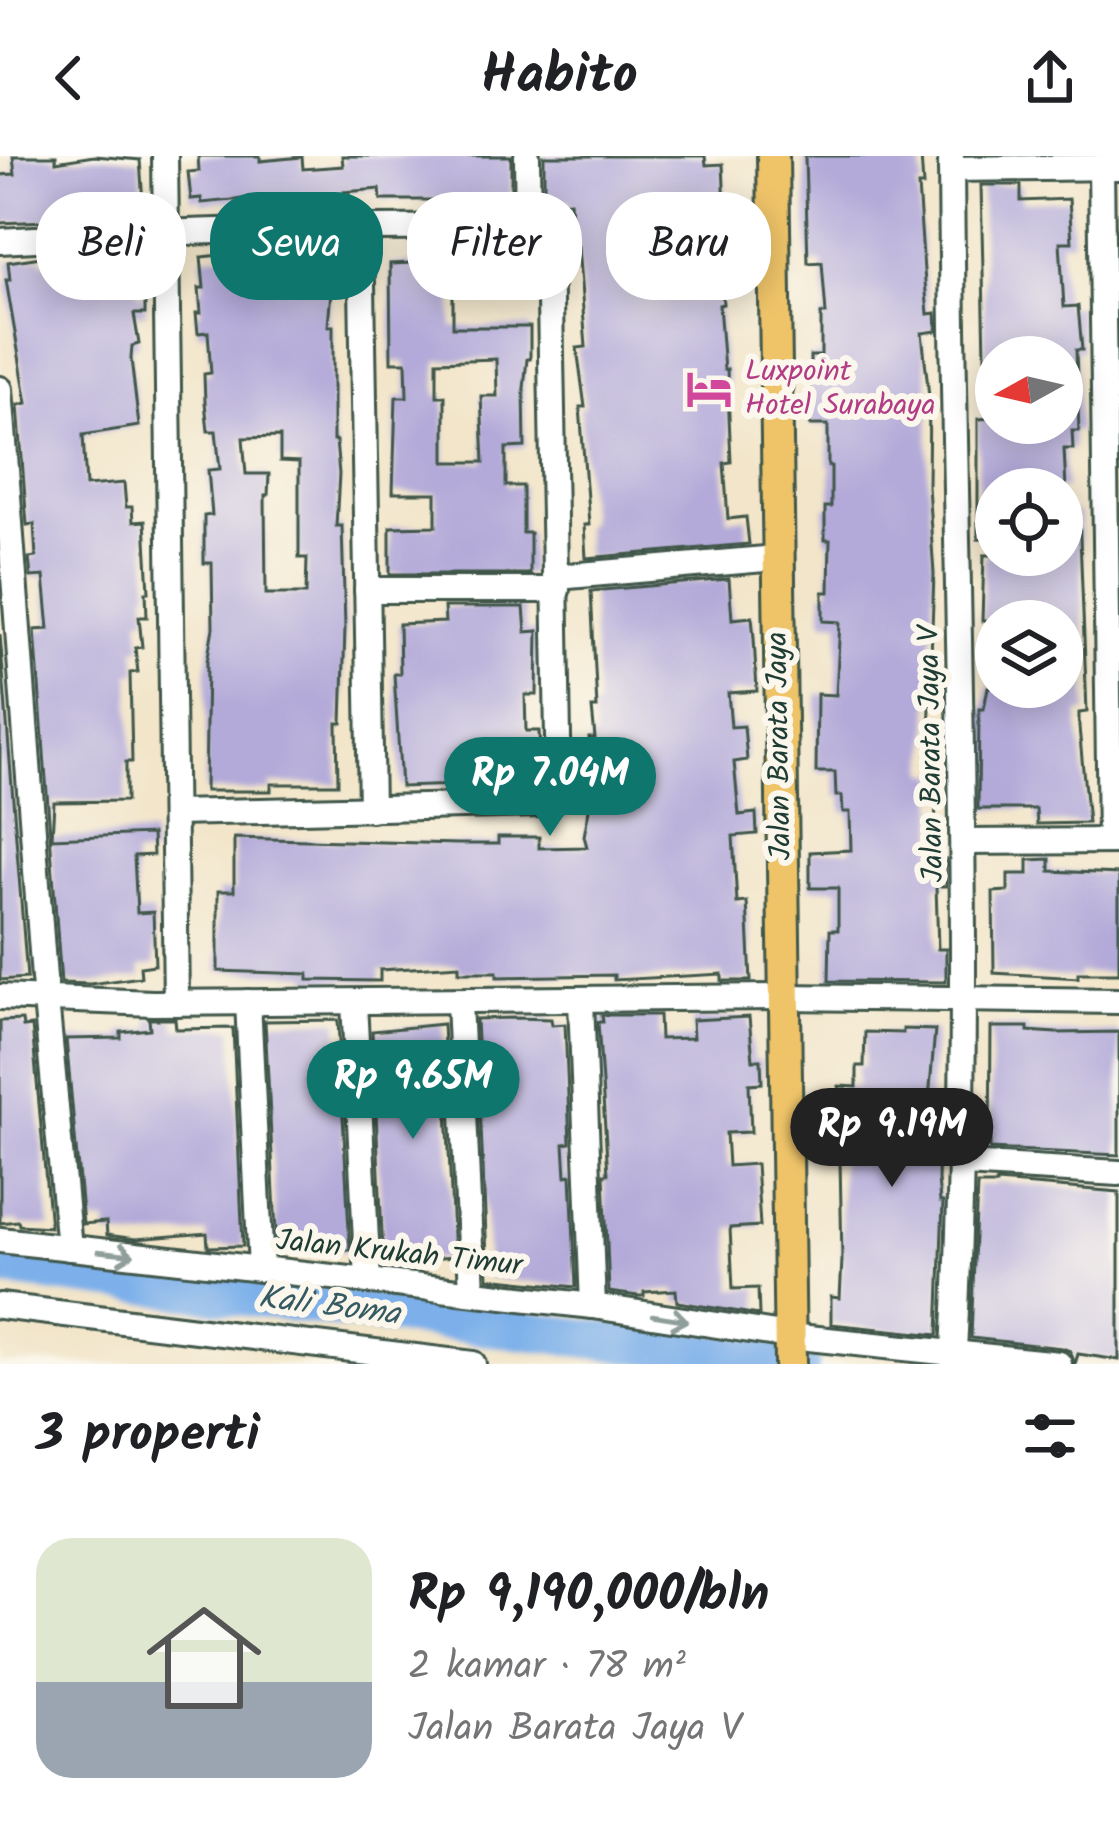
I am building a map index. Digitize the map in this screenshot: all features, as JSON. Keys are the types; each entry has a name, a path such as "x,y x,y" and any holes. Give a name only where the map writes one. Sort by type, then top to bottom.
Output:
{"main road":[{"name":"Jalan Barata Jaya","path":"772,156 790,1350"}],"street":[{"path":"165,156 166,192"},
{"path":"527,156 528,192"},
{"path":"951,162 1110,167 1114,841 963,842"},
{"name":"Jalan Barata Jaya V","path":"951,162 965,1001 964,1164 954,1351"},
{"path":"0,242 36,239"},
{"path":"169,300 176,1003"},
{"path":"362,300 370,809"},
{"path":"175,813 543,804 554,800 559,791 550,300"},
{"path":"0,389 45,999 69,1248"},
{"path":"367,590 557,584 777,558"},
{"path":"0,748 26,744"},
{"path":"0,997 176,1003 784,998 1119,1001"},
{"path":"581,1001 593,1306"},
{"path":"248,1002 261,1269"},
{"path":"459,1002 472,1292"},
{"path":"354,1003 368,1281"},
{"path":"964,1164 1119,1173"},
{"name":"Jalan Krukah Timur","path":"0,1240 593,1306 790,1350 954,1351 1059,1364"},
{"path":"0,1306 473,1364"}],"building":[{"path":"13,156 56,156 56,162 94,156 140,160 142,192 36,192 36,222 0,223 0,175 15,174"},
{"path":"198,156 260,156 260,161 302,157 303,169 343,166 342,156 511,156 511,192 407,192 407,200 383,200 380,189 210,192 210,202 202,203 201,198 191,199 188,172 199,171"},
{"path":"544,156 705,156 706,165 723,164 724,192 606,192 606,300 723,300 719,305 731,462 724,463 728,519 746,517 749,544 586,558 584,525 589,525 580,407 585,407 577,348 586,347 582,192 544,192"},
{"path":"805,156 921,156 923,186 918,186 924,271 928,314 936,313 937,331 922,333 929,396 934,574 931,657 939,657 939,687 931,687 927,773 937,773 934,859 946,859 946,886 936,886 938,949 946,949 946,982 829,981 830,930 838,930 838,888 810,888 810,852 851,850 850,812 843,812 842,796 836,796 835,772 816,772 817,694 836,695 840,622 823,621 823,592 829,592 825,507 831,507 831,466 828,425 810,425 810,356 821,356 821,314 826,314 822,262 808,263"},
{"path":"981,185 1021,185 1021,201 1069,199 1072,242 1060,242 1064,307 1078,306 1081,336 985,336"},
{"path":"210,256 210,300 330,300 333,441 339,474 336,526 342,526 345,628 342,723 337,723 338,784 205,791 207,662 213,628 212,563 204,563 204,516 212,515 208,470 220,469 216,431 208,431 205,402 204,374 211,373 208,332 198,333 196,313 201,313 199,288 204,288 201,257","holes":["280,437 280,461 299,462 299,558 307,558 306,594 266,594 269,474 246,474 243,438"]},
{"path":"36,258 36,300 145,300 145,314 134,314 139,344 132,346 131,359 139,426 83,435 86,486 124,483 133,522 145,521 149,592 147,617 139,617 138,672 130,673 132,762 126,762 126,801 54,802 52,838 152,834 153,855 134,856 137,913 153,912 155,965 140,967 141,977 61,983 35,630 49,629 44,576 31,577 29,558 36,557 34,524 27,525 18,405 27,403 6,280 10,280 8,262"},
{"path":"407,263 407,300 453,300 453,327 530,327 525,447 506,448 506,486 523,486 523,533 530,533 530,574 390,574 390,527 436,526 436,493 393,493 396,397 407,397 406,362 391,362 390,264","holes":["496,359 497,396 481,396 484,462 445,462 445,396 437,396 437,361"]},
{"path":"978,444 1073,444 1073,449 1064,449 1065,468 978,468"},
{"path":"983,576 1082,576 1082,600 983,600"},
{"path":"729,579 732,619 752,617 757,691 728,693 731,727 744,726 747,760 734,762 739,815 756,813 757,834 733,836 737,903 747,902 751,981 722,981 722,974 614,980 614,975 497,977 497,972 459,972 459,965 380,970 380,981 218,971 218,891 234,891 234,838 498,844 498,837 539,837 539,848 587,847 584,836 593,788 589,738 595,738 592,708 597,708 591,591"},
{"path":"444,607 524,607 526,632 538,631 537,695 525,695 526,731 539,731 541,782 401,787 394,674 400,674 399,624 445,622"},
{"path":"1083,612 1087,712 1079,713 1079,727 1088,823 1037,824 1036,809 978,809 979,709 1083,708"},
{"path":"0,634 27,978 0,980"},
{"path":"1050,859 1050,871 1119,874 1119,973 1078,973 1078,978 994,973 993,892 1008,891 1008,874 1028,874 1028,860"},
{"path":"602,1015 659,1015 660,1039 693,1038 692,1020 749,1017 753,1060 761,1060 762,1083 749,1084 751,1132 726,1133 728,1166 756,1164 760,1226 730,1228 733,1289 758,1288 759,1315 677,1302 676,1290 644,1292 644,1296 609,1292 604,1174 608,1174 598,1022 603,1022"},
{"path":"149,1019 175,1019 176,1029 233,1028 243,1246 208,1247 207,1233 136,1239 107,1235 106,1222 83,1224 66,1039 121,1038 121,1032 150,1029"},
{"path":"476,1019 565,1024 570,1143 564,1144 566,1176 571,1175 576,1287 488,1278"},
{"path":"22,1020 23,1027 32,1026 50,1227 0,1223 0,1021"},
{"path":"338,1020 350,1250 277,1251 265,1021"},
{"path":"443,1024 454,1257 414,1260 414,1254 383,1254 372,1031"},
{"path":"991,1027 1119,1032 1119,1155 990,1149"},
{"path":"903,1029 935,1030 929,1099 945,1100 943,1139 939,1139 943,1202 938,1335 831,1324 831,1297 840,1298 840,1160 874,1158 873,1127 838,1128 839,1086 857,1087 857,1066 864,1066 865,1032 903,1033"},
{"path":"996,1182 1119,1192 1119,1360 1078,1354 1075,1364 1070,1351 1062,1348 971,1338 977,1185"}],"waterway":[{"name":"Kali Boma","path":"0,1267 800,1364"}],"place":[{"name":"Luxpoint Hotel Surabaya","path":"709,389"}]}
